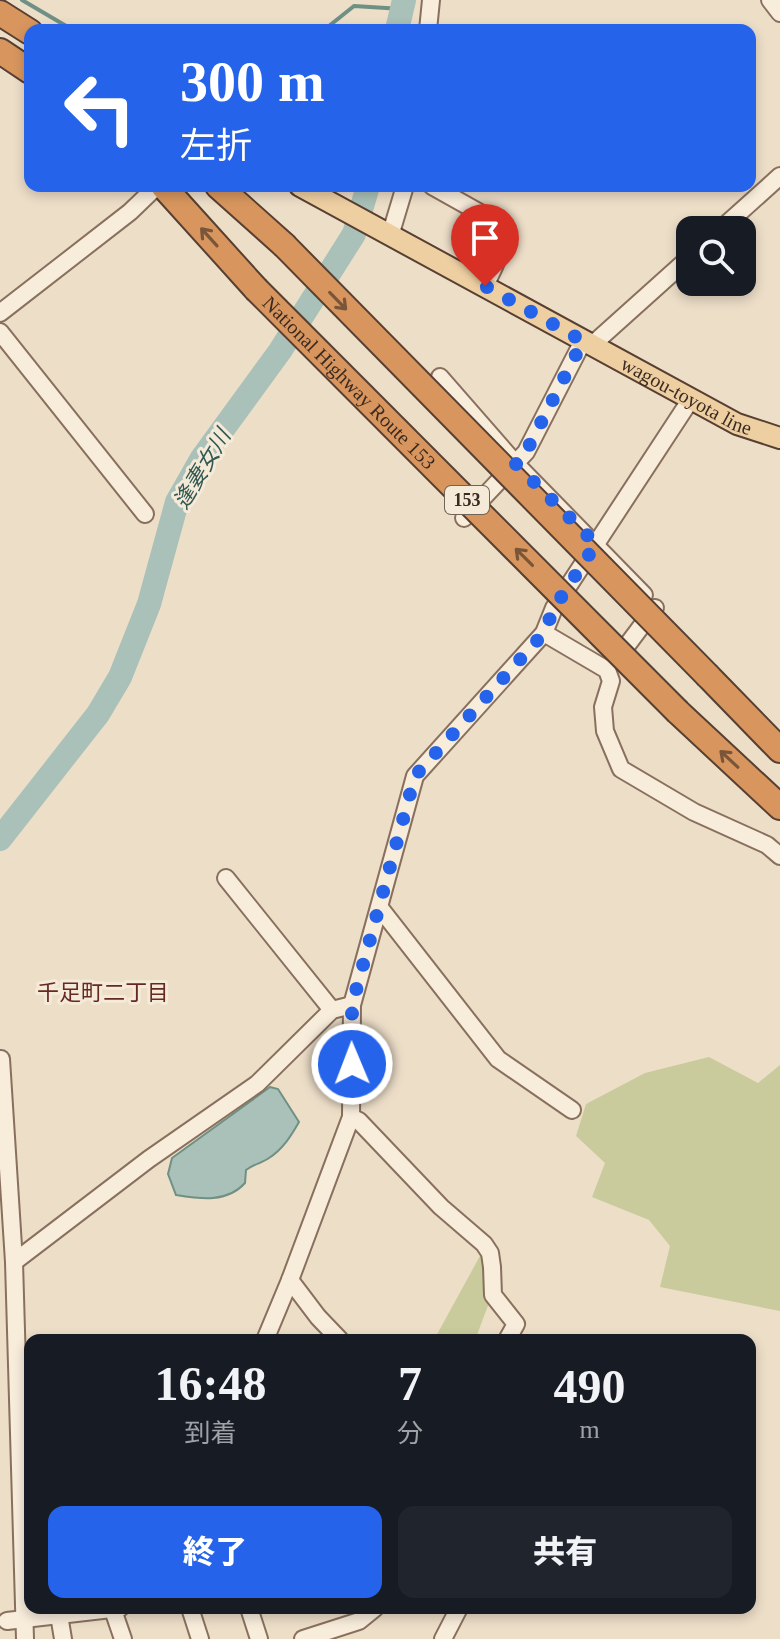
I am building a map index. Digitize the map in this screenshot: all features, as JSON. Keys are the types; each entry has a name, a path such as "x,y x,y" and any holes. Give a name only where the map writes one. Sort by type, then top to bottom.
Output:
{"highway":[{"path":"0,13 24,28"},
{"path":"0,51 24,67"},
{"name":"National Highway Route 153","path":"168,192 256,289 678,712 780,807"},
{"name":"153","path":"225,192 284,245 780,750"}],"main road":[{"name":"wagou-toyota line","path":"311,192 737,424 780,438"}],"street":[{"path":"429,24 431,0"},
{"path":"770,0 780,13"},
{"path":"736,216 780,176"},
{"path":"0,313 130,212 151,192"},
{"path":"387,234 403,192"},
{"path":"443,192 498,223 503,249 485,286"},
{"path":"464,518 526,452 588,343 676,269"},
{"path":"0,332 145,514"},
{"path":"440,377 515,463 780,738"},
{"path":"268,1334 351,1117 352,1005 415,776 544,633 554,608 691,399"},
{"path":"607,670 656,607"},
{"path":"544,633 607,670 611,681 603,707 605,731 621,769 694,812 767,845 780,856"},
{"path":"226,878 332,1010"},
{"path":"380,908 498,1059 572,1110"},
{"path":"10,1274 149,1159 257,1084 332,1010 352,1005"},
{"path":"1,1059 10,1274 24,1401"},
{"path":"351,1117 359,1121 460,1226 484,1244 490,1253 493,1295 516,1324 510,1334"},
{"path":"290,1280 334,1334"},
{"path":"24,1551 15,1620 25,1639"},
{"path":"15,1620 69,1614"},
{"path":"118,1614 123,1639"},
{"path":"192,1614 200,1639"},
{"path":"251,1614 259,1639"},
{"path":"303,1639 359,1621 368,1614"},
{"path":"443,1639 456,1614"},
{"path":"59,1615 63,1639"}],"green space":[{"path":"709,1057 758,1083 780,1065 780,1311 660,1287 670,1246 649,1220 592,1197 605,1163 576,1136 586,1104 645,1073"},
{"path":"485,1253 489,1303 477,1334 437,1334 481,1254"}],"shaded area":[{"path":"270,1087 278,1089 299,1122 283,1146 269,1158 246,1170 245,1183 230,1194 204,1198 176,1195 168,1174 172,1158"}],"waterway":[{"path":"22,0 63,24"},
{"name":"逢妻女川","path":"398,24 404,0"},
{"path":"332,24 354,6 402,9"},
{"name":"逢妻女川","path":"0,839 98,714 120,677 149,604 177,502 202,458 280,351 354,234 366,192"}],"district":[{"name":"千足町二丁目","path":"103,992"}],"route":[{"path":"352,1064 352,1005 415,776 544,633 554,608 596,544 515,463 526,452 583,341 485,286"}]}
